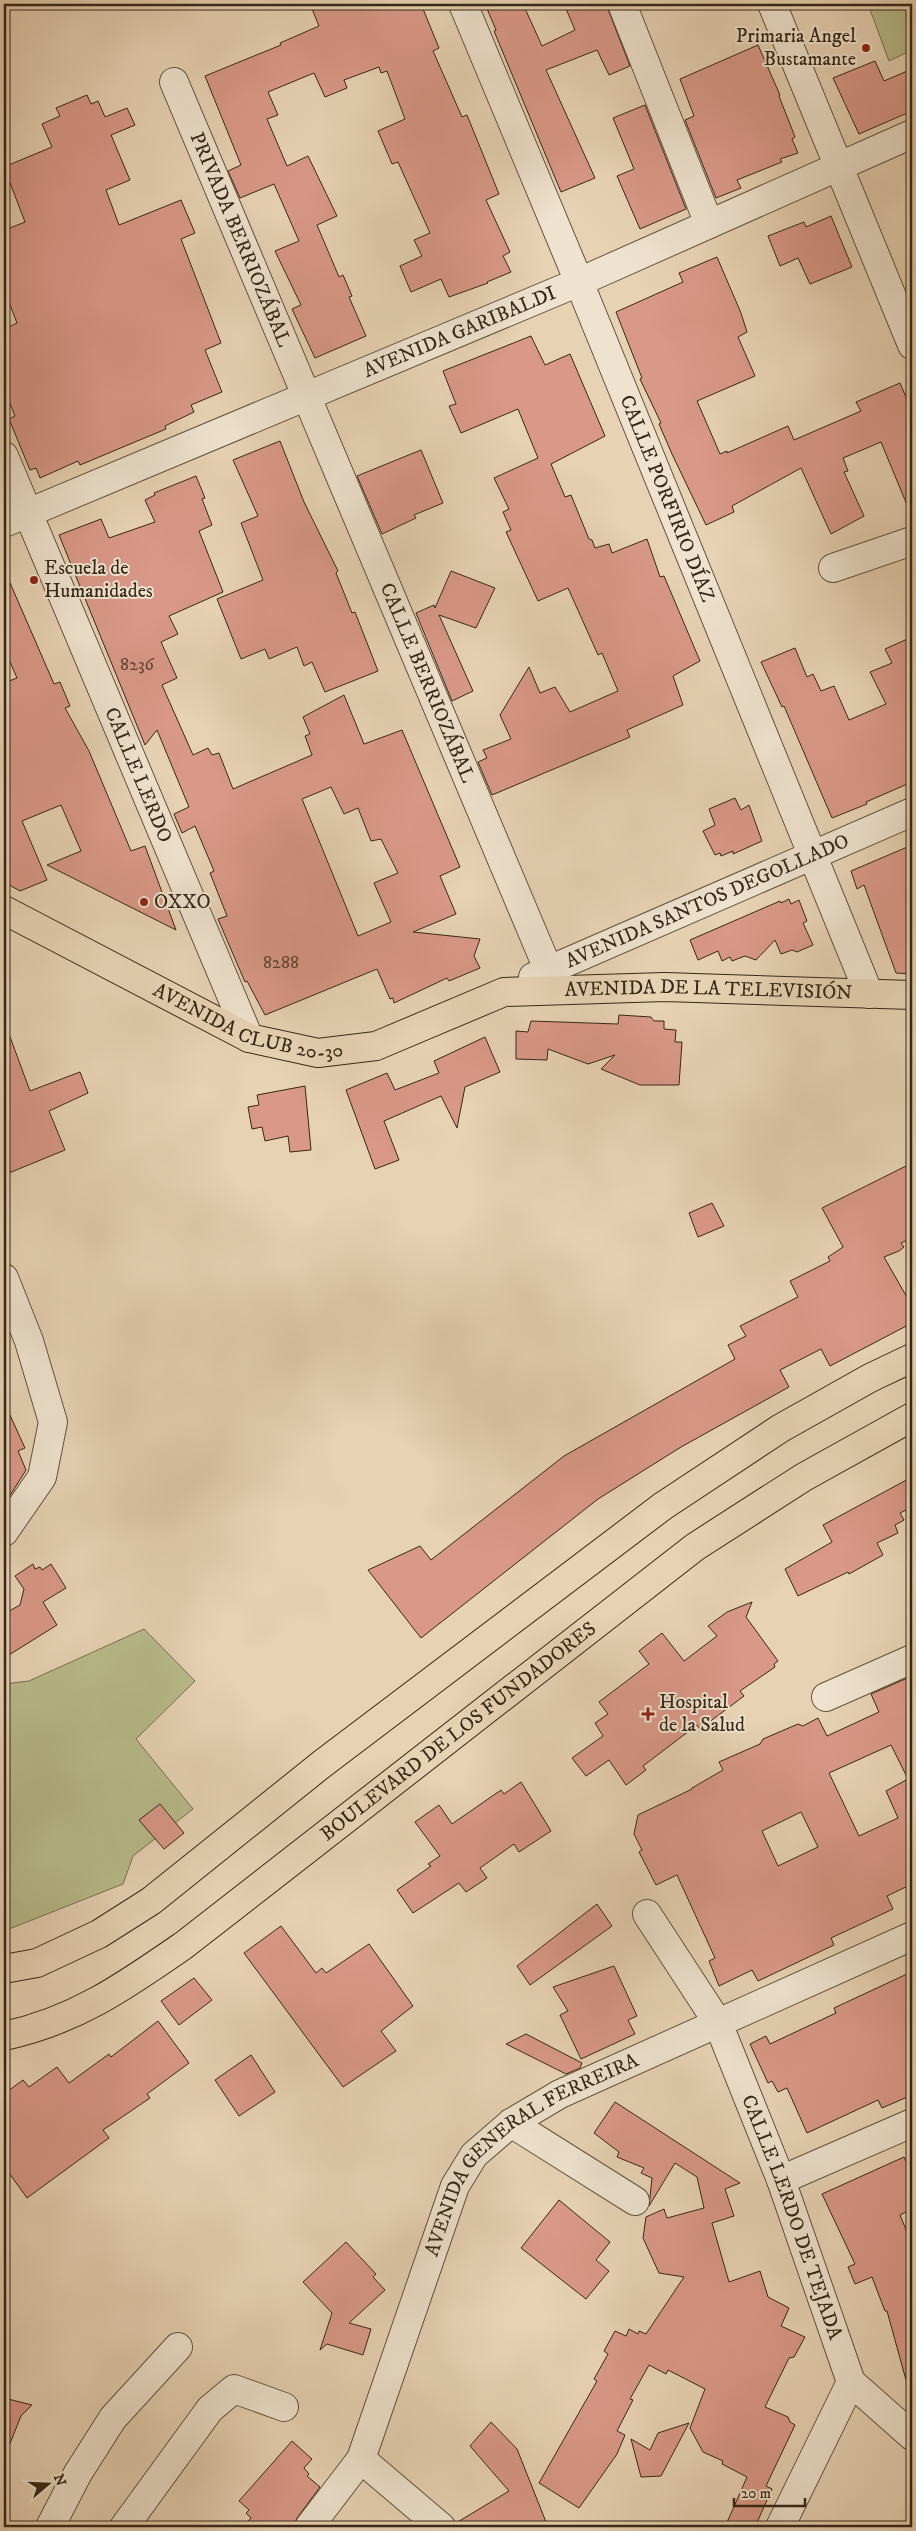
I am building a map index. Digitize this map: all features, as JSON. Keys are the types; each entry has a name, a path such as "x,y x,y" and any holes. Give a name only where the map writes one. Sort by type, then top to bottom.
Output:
{"main road":[{"name":"AVENIDA CLUB 20-30","path":"4,910 249,1038 318,1052 376,1046 504,992"},
{"name":"AVENIDA DE LA TELEVISIÓN","path":"504,992 664,986 912,995"},
{"path":"4,1969 37,1963 90,1938 151,1901 322,1764 663,1506 781,1428 870,1378 912,1358"},
{"name":"BOULEVARD DE LOS FUNDADORES","path":"4,2036 51,2024 122,1988 184,1945 695,1547 804,1477 912,1418"}],"street":[{"name":"CALLE PORFIRIO DÍAZ","path":"463,4 579,282 869,994"},
{"path":"622,4 709,224"},
{"path":"772,4 912,345"},
{"name":"PRIVADA BERRIOZÁBAL","path":"174,82 306,398"},
{"name":"AVENIDA GARIBALDI","path":"16,518 579,282 912,134"},
{"name":"CALLE BERRIOZÁBAL","path":"306,398 548,969"},
{"name":"CALLE LERDO","path":"4,456 16,518 249,1038"},
{"path":"833,568 912,541"},
{"name":"AVENIDA SANTOS DEGOLLADO","path":"504,992 548,969 912,812"},
{"path":"4,1278 29,1341 53,1422 42,1477 4,1532"},
{"path":"826,1697 912,1659"},
{"name":"CALLE LERDO DE TEJADA","path":"647,1914 718,2023 781,2180 851,2382"},
{"name":"AVENIDA GENERAL FERREIRA","path":"309,2527 361,2459 455,2186 474,2155 510,2123 560,2094 912,1936"},
{"path":"510,2123 635,2201"},
{"path":"781,2180 912,2123"},
{"path":"50,2527 78,2472 113,2418 178,2347"},
{"path":"780,2527 851,2382 912,2436"},
{"path":"124,2527 210,2410 234,2389 284,2407"},
{"path":"361,2459 441,2527"}],"green space":[{"path":"868,4 912,4 912,50 889,61"},
{"path":"144,1629 195,1681 136,1739 193,1809 133,1856 123,1884 4,1931 4,1684 29,1681"}],"building":[{"path":"310,4 421,4 439,48 433,51 462,117 467,115 499,194 486,200 510,252 503,256 511,272 488,283 449,297 441,279 411,292 400,266 422,256 414,240 430,233 398,162 392,164 378,131 405,119 387,71 381,73 379,67 344,80 347,88 325,97 314,73 268,92 278,115 267,119 287,166 308,156 337,216 317,225 339,277 343,275 352,296 349,297 366,336 315,358 292,309 301,305 275,251 299,241 274,184 240,198 228,171 241,165 205,76 281,45 280,43 319,26"},
{"path":"485,4 523,4 542,46 575,30 564,4 606,4 630,66 609,75 597,50 546,70 595,178 561,192 494,31 496,30"},
{"path":"758,45 780,95 795,137 792,139 798,153 780,159 782,162 737,180 741,188 716,198 685,120 694,116 680,79"},
{"path":"875,61 884,81 912,69 912,111 859,134 833,78"},
{"path":"87,95 91,104 98,101 105,117 127,108 135,125 111,135 130,180 106,190 119,225 181,200 195,233 181,239 221,343 205,350 222,392 191,405 194,412 165,426 166,429 80,465 78,461 40,478 36,468 30,470 9,419 15,416 4,389 4,329 17,323 4,289 4,246 10,228 25,222 4,167 52,147 42,124 60,116 56,108"},
{"path":"645,105 686,209 640,229 617,176 634,169 613,118"},
{"path":"831,216 852,267 810,284 798,258 780,266 768,236 804,222 806,227"},
{"path":"717,257 741,313 747,332 738,337 755,376 697,401 720,454 727,451 727,453 788,426 794,440 861,411 856,402 900,383 912,411 912,517 881,442 843,458 848,471 844,472 864,516 831,534 801,468 732,506 734,512 706,525 659,424 661,423 640,379 642,378 616,312 683,282 679,273"},
{"path":"531,336 545,365 570,354 605,436 551,464 565,497 571,495 589,539 592,540 595,548 609,544 612,553 647,539 660,577 664,576 700,661 673,676 683,705 627,730 630,737 492,795 478,762 487,758 483,750 511,739 500,715 529,667 540,693 555,687 570,712 618,691 602,653 598,655 568,588 538,601 506,532 511,530 503,512 509,509 494,478 538,458 518,409 461,433 449,406 456,404 443,371"},
{"path":"280,441 304,502 338,571 336,573 352,613 355,612 378,671 325,692 312,662 304,666 297,647 269,659 265,649 241,659 217,599 263,580 241,523 258,516 233,460"},
{"path":"421,450 443,503 414,515 416,518 382,534 357,476"},
{"path":"196,476 205,498 202,499 212,525 199,531 223,592 169,616 178,634 161,642 177,678 162,685 193,755 208,748 212,755 219,753 233,789 312,755 305,736 310,734 303,717 344,695 364,744 402,730 460,867 440,876 456,914 413,932 480,939 474,956 480,968 449,981 447,978 394,1003 393,998 390,999 377,969 265,1015 247,981 245,982 218,919 227,916 210,873 214,871 195,826 182,833 174,814 189,807 157,730 145,745 59,535 101,519 109,538 155,522 145,500 155,495 154,493","holes":["331,787 344,814 358,808 371,841 381,839 398,873 374,883 391,922 358,936 302,799"]},
{"path":"4,569 54,684 60,682 70,706 65,708 89,751 131,851 145,846 176,930 47,865 81,851 61,805 22,821 47,880 20,891 4,882 4,683 17,678 4,648"},
{"path":"451,571 495,588 476,628 439,615 473,691 452,701 416,613 434,605 435,608"},
{"path":"912,637 912,782 866,802 867,804 832,818 784,706 782,707 761,662 795,648 807,677 813,674 821,691 834,686 849,720 886,704 870,672 892,663 885,649"},
{"path":"735,798 741,810 749,805 762,841 733,854 733,851 721,856 720,853 715,855 703,831 715,825 709,809"},
{"path":"912,845 912,974 896,973 864,885 857,889 851,871"},
{"path":"789,899 791,904 799,900 807,921 803,923 813,945 797,952 792,950 781,954 775,940 756,960 745,956 732,961 730,957 722,961 718,951 698,960 690,940 780,901 781,903"},
{"path":"619,1015 651,1017 654,1021 664,1021 664,1029 676,1030 675,1042 682,1042 679,1085 640,1085 601,1069 615,1055 588,1064 548,1049 547,1060 516,1059 516,1031 528,1032 531,1021 618,1024"},
{"path":"4,1026 6,1026 30,1091 80,1072 88,1093 49,1111 65,1150 4,1175"},
{"path":"485,1037 500,1072 465,1087 457,1128 441,1096 384,1121 399,1160 375,1169 346,1090 387,1073 395,1090 439,1073 434,1061"},
{"path":"305,1086 311,1150 290,1152 288,1136 265,1141 262,1127 252,1129 248,1107 259,1105 257,1095"},
{"path":"912,1163 912,1238 901,1243 904,1247 899,1251 884,1257 912,1306 912,1323 830,1366 821,1349 780,1370 789,1387 681,1447 598,1499 421,1638 368,1570 420,1546 431,1560 564,1456 735,1359 728,1345 746,1336 740,1326 798,1297 790,1281 830,1261 828,1257 843,1247 822,1208"},
{"path":"712,1203 724,1226 698,1237 689,1213"},
{"path":"4,1402 25,1448 18,1451 26,1470 4,1505"},
{"path":"912,1477 912,1507 900,1513 904,1520 895,1525 898,1533 877,1543 883,1555 849,1574 848,1572 798,1596 785,1569 832,1542 823,1525"},
{"path":"33,1564 35,1569 40,1567 42,1570 51,1564 66,1588 43,1602 57,1625 4,1658 4,1614 20,1605 24,1589 15,1576"},
{"path":"752,1602 746,1617 778,1661 774,1664 775,1667 740,1691 744,1696 700,1729 697,1725 643,1766 646,1770 626,1785 609,1760 586,1776 572,1758 603,1736 595,1723 608,1714 599,1702 649,1664 639,1651 662,1633 684,1661 717,1636 708,1626 727,1612"},
{"path":"912,1676 912,1884 887,1896 893,1909 831,1938 834,1945 758,1981 752,1970 719,1986 709,1961 715,1958 677,1875 656,1885 639,1852 642,1850 634,1834 638,1815 692,1789 723,1770 719,1762 760,1744 763,1739 798,1724 803,1726 818,1718 827,1736 879,1712 871,1694","holes":["891,1745 908,1779 886,1791 898,1818 859,1836 829,1773","801,1812 818,1847 778,1866 762,1831"]},
{"path":"521,1782 551,1831 519,1852 514,1844 480,1868 487,1878 466,1892 459,1883 413,1913 397,1890 431,1866 428,1864 440,1856 415,1822 439,1805 452,1824 501,1790 504,1794"},
{"path":"160,1804 184,1833 164,1849 139,1820"},
{"path":"597,1904 612,1926 530,1985 517,1966"},
{"path":"281,1926 316,1973 322,1968 326,1973 369,1944 413,2006 381,2031 396,2051 343,2087 244,1953"},
{"path":"614,1966 637,2016 628,2020 635,2034 581,2059 560,2015 568,2011 553,1987"},
{"path":"907,1974 912,1987 912,2095 882,2108 878,2100 807,2133 787,2088 778,2092 772,2081 768,2083 750,2044 766,2036 770,2044 836,2013 834,2008"},
{"path":"194,1978 212,2000 179,2025 161,2001"},
{"path":"158,2021 189,2063 147,2094 150,2098 103,2130 109,2138 27,2198 4,2166 4,2094 23,2080 29,2087 57,2067 69,2083 109,2054 111,2057"},
{"path":"526,2034 582,2063 580,2068 566,2074 506,2044"},
{"path":"251,2055 275,2092 239,2116 215,2080"},
{"path":"615,2102 740,2183 725,2189 734,2216 712,2223 729,2282 760,2271 768,2297 789,2308 781,2326 805,2337 794,2357 789,2358 765,2407 788,2417 790,2422 795,2425 766,2486 772,2489 755,2527 725,2527 747,2477 722,2464 723,2461 703,2452 690,2428 705,2389 668,2370 666,2374 649,2365 630,2399 633,2400 617,2431 625,2435 617,2454 579,2508 539,2483 597,2381 594,2379 608,2354 604,2351 615,2331 626,2336 629,2329 638,2334 639,2331 646,2334 684,2277 659,2273 643,2238 646,2217 664,2209 667,2218 704,2208 697,2177 675,2163 649,2206 652,2178 641,2173 644,2168 617,2157 619,2152 594,2133"},
{"path":"904,2157 912,2175 912,2209 900,2215 912,2244 912,2379 906,2380 887,2311 885,2311 872,2277 855,2284 848,2267 855,2264 822,2194"},
{"path":"559,2200 610,2242 596,2260 609,2271 586,2299 521,2248"},
{"path":"346,2242 376,2274 373,2277 385,2290 349,2323 371,2329 363,2355 327,2344 320,2350 332,2313 303,2282"},
{"path":"8,2399 32,2405 21,2416 5,2456 4,2413"},
{"path":"491,2422 517,2449 548,2527 456,2527 456,2523 509,2491 470,2446"},
{"path":"689,2423 661,2476 641,2477 631,2439 650,2450 658,2433"},
{"path":"292,2441 312,2459 304,2468 309,2474 307,2476 320,2487 297,2518 294,2527 243,2527 251,2518 246,2513 249,2510 239,2501"}],"place":[{"name":"Primaria Angel Bustamante","path":"866,48"},
{"name":"Escuela de Humanidades","path":"34,580"},
{"name":"OXXO","path":"144,902"},
{"name":"Hospital de la Salud","path":"648,1714"}]}
